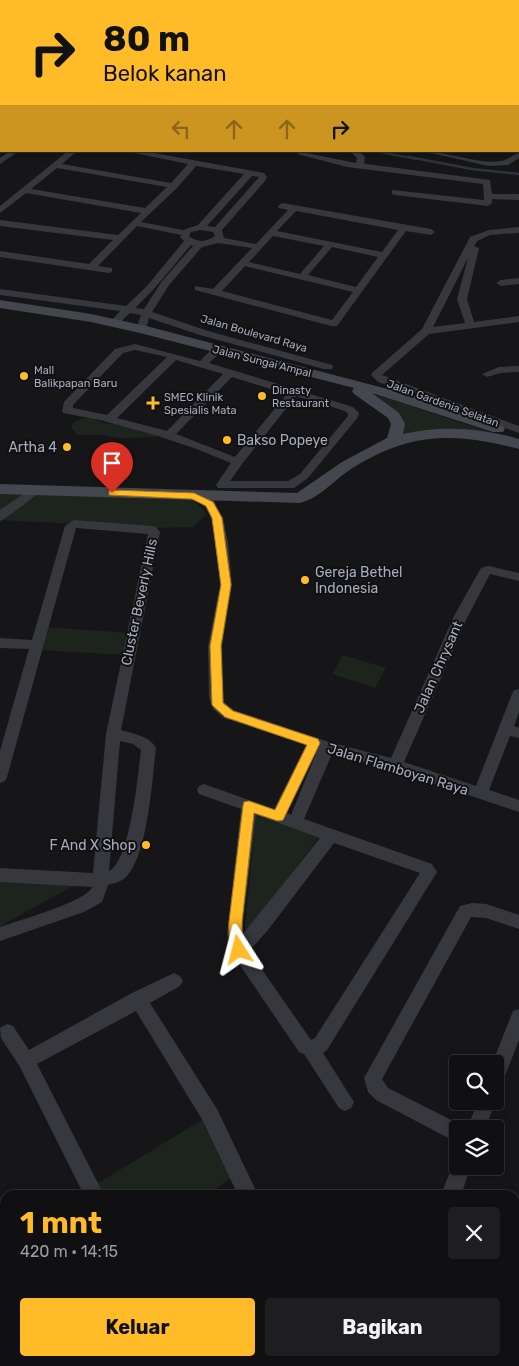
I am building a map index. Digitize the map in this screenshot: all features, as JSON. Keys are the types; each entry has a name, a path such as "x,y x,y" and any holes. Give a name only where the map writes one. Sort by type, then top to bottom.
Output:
{"main road":[{"name":"Jalan Sungai Ampal","path":"0,304 141,329 402,397 519,437"},
{"path":"351,383 394,416 398,424 394,441"},
{"path":"0,489 300,498 310,493 345,467 394,441 460,433 501,438 519,444"}],"street":[{"path":"0,162 14,152"},
{"path":"0,210 72,152"},
{"path":"134,152 250,174 261,174 262,178 217,235 200,244 172,273 146,312 141,329"},
{"path":"355,152 360,156 360,163 364,167"},
{"path":"431,152 489,164 505,163 519,155"},
{"path":"301,154 320,160 364,167 487,182 488,203 395,192"},
{"path":"90,268 118,238 174,186 194,163"},
{"path":"54,165 174,186"},
{"path":"114,323 150,288 191,229 201,227 250,174"},
{"path":"24,190 146,211"},
{"path":"488,196 519,197"},
{"path":"282,206 431,232"},
{"path":"216,292 294,208"},
{"path":"0,223 118,238"},
{"path":"134,223 187,237 200,244"},
{"path":"201,227 217,235 258,247"},
{"path":"198,288 334,324 404,228"},
{"path":"426,331 473,239 497,231 519,230"},
{"path":"272,233 384,255"},
{"path":"470,325 462,299 478,236"},
{"path":"302,276 329,245"},
{"path":"0,254 109,270"},
{"path":"244,263 358,290"},
{"path":"501,283 519,281"},
{"name":"Jalan Boulevard Raya","path":"0,292 146,312 204,333 328,367"},
{"path":"426,331 519,319"},
{"name":"Jalan Gardenia Selatan","path":"426,331 378,373 376,377 519,430"},
{"path":"237,462 196,443 170,435 83,412 67,411 68,404 119,351 127,348 141,347 349,409 354,413 353,417 304,476 290,485 222,485 237,462 294,393"},
{"path":"202,364 217,350"},
{"path":"109,419 174,356"},
{"path":"487,374 499,370 517,371"},
{"path":"170,435 230,373"},
{"path":"0,517 9,508 35,490"},
{"path":"194,496 210,504 226,497"},
{"name":"Jalan Flamboyan Raya","path":"210,504 217,518 226,585 215,646 218,705 229,714 321,745 395,764 519,806"},
{"name":"Cluster Beverly Hills","path":"0,777 71,526 83,525 152,530 154,532 113,734 100,880"},
{"name":"Jalan Chrysant","path":"395,764 461,616 484,571 489,570 519,577"},
{"path":"0,643 38,645"},
{"path":"480,794 512,731 519,694"},
{"path":"0,875 100,880 117,876 125,870 134,841 149,748 137,740 113,734"},
{"path":"278,816 321,745"},
{"path":"295,822 321,745"},
{"path":"204,790 426,869 429,874 321,1044 310,1048"},
{"path":"249,806 235,922 235,935 239,950 305,1046 310,1048 345,1102"},
{"path":"239,950 262,926 331,835"},
{"path":"0,934 78,907 96,897 100,889 100,880"},
{"path":"449,1129 382,1094 374,1086 373,1078 466,911 480,910 519,922"},
{"path":"26,1061 174,981"},
{"path":"138,999 210,1115 246,1190"},
{"path":"504,1056 519,1017"},
{"path":"7,1032 26,1061 91,1190"},
{"path":"453,1190 459,1175"}],"shaded area":[{"path":"359,389 500,437 396,439 399,424"},
{"path":"83,418 92,418 106,424 117,423 158,434 157,437 119,438 104,435 77,435 71,427 74,422"},
{"path":"0,489 189,496 207,514 193,527 152,528 0,520"},
{"path":"43,627 133,633 128,655 37,650"},
{"path":"343,655 386,668 375,688 332,674"},
{"path":"256,816 319,837 244,936"},
{"path":"0,875 84,880 0,926"},
{"path":"210,1115 244,1170 214,1190 91,1190 90,1188"}],"waterway":[{"path":"380,152 416,159"},
{"path":"409,157 472,169 519,174"}],"place":[{"name":"Mall Balikpapan Baru","path":"24,376"},
{"name":"Dinasty Restaurant","path":"262,396"},
{"name":"SMEC Klinik Spesialis Mata","path":"153,403"},
{"name":"Bakso Popeye","path":"227,440"},
{"name":"Artha 4","path":"67,447"},
{"name":"Gereja Bethel Indonesia","path":"305,580"},
{"name":"F And X Shop","path":"146,845"}],"route":[{"path":"112,493 194,496 210,504 217,518 222,542 226,585 215,646 216,697 218,705 229,714 314,743 278,816 249,806 235,922 235,935 239,950"}]}
